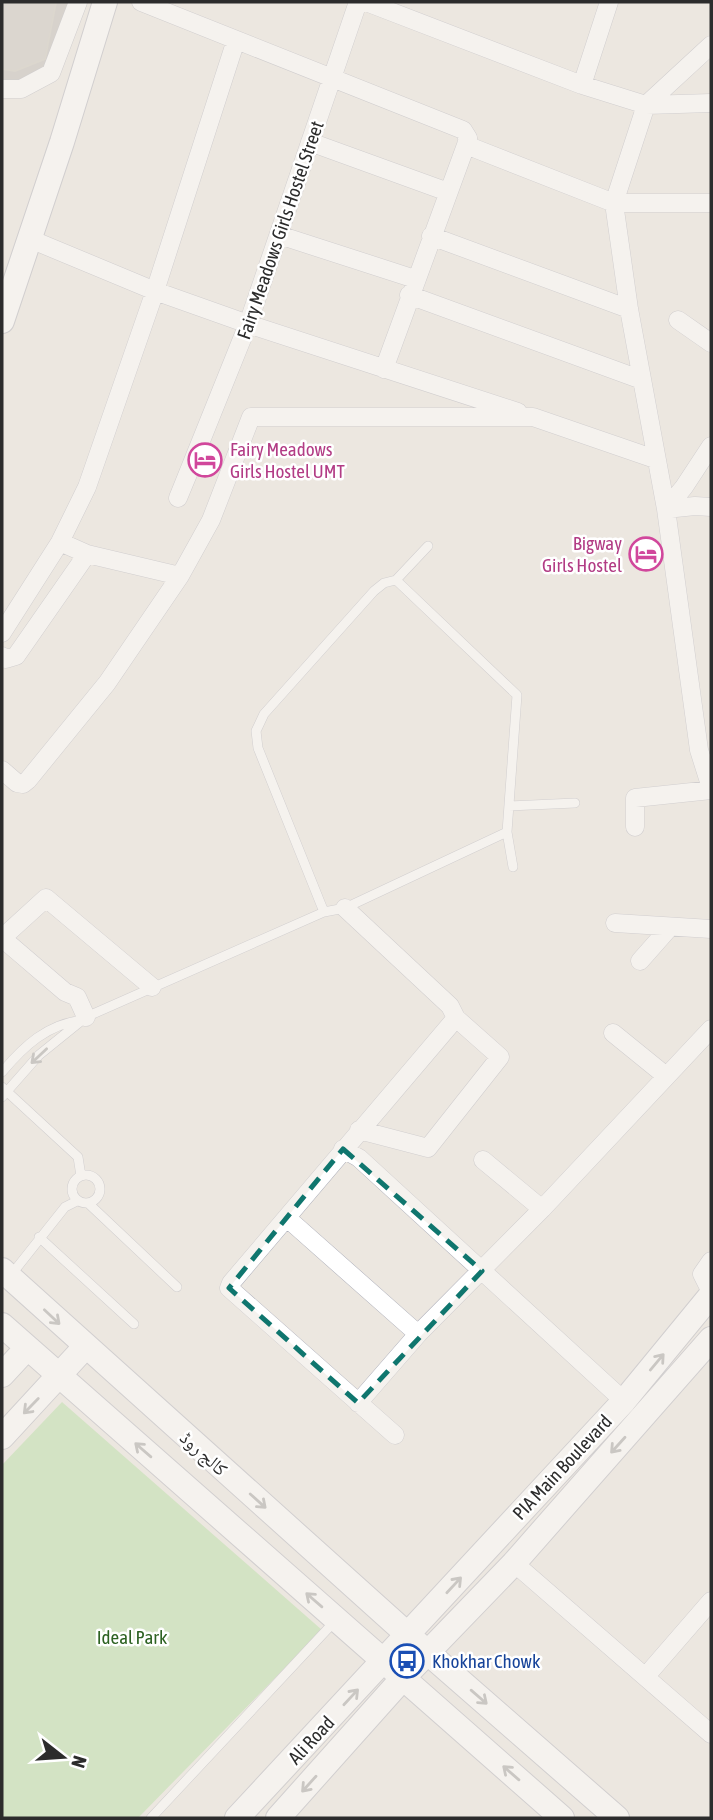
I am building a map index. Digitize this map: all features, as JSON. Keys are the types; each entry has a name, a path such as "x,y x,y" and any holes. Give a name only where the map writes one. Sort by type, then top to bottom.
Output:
{"main road":[{"path":"2,321 105,2"},
{"name":"کالج روڈ","path":"6,1274 427,1652"},
{"name":"PIA Main Boulevard","path":"384,1661 624,1401 708,1304"},
{"name":"کالج روڈ","path":"2,1325 403,1678"},
{"path":"680,1335 708,1348"},
{"path":"2,1437 85,1347"},
{"path":"2,1375 26,1348"},
{"name":"PIA Main Boulevard","path":"427,1652 514,1563 708,1348"},
{"path":"427,1652 617,1818"},
{"name":"Ali Road","path":"278,1818 427,1652"},
{"name":"Ali Road","path":"237,1818 384,1661"},
{"path":"403,1678 562,1818"}],"street":[{"path":"2,89 22,89 51,73 78,2"},
{"path":"141,2 463,130 468,138 466,145 384,369"},
{"name":"Fairy Meadows Girls Hostel Street","path":"195,457 248,324 358,2"},
{"path":"366,2 582,85 646,105 711,103"},
{"path":"582,85 609,2"},
{"path":"2,633 60,542 87,486 155,291 236,40"},
{"path":"635,827 635,798 711,789 699,750 666,509 629,309 614,203 646,105 711,45"},
{"path":"310,142 448,192"},
{"path":"466,145 614,203 711,203"},
{"path":"279,234 642,380"},
{"path":"431,236 629,309"},
{"path":"30,239 155,291 248,324 655,459"},
{"path":"678,320 711,343"},
{"path":"2,770 17,783 23,784 28,780 107,683 180,576 211,520 251,417 533,417"},
{"path":"666,509 711,446"},
{"path":"666,509 711,507"},
{"path":"60,542 87,554 180,576"},
{"path":"2,656 6,659 16,656 87,554"},
{"path":"84,1018 77,997 65,992 2,938 46,898 152,987"},
{"path":"345,908 450,1006 456,1018 500,1057 428,1148 359,1130"},
{"path":"615,923 711,929"},
{"path":"640,961 670,927"},
{"path":"395,1435 229,1288 343,1149 456,1018"},
{"path":"358,1403 418,1334 542,1209 711,1029"},
{"path":"613,1032 666,1076"},
{"path":"343,1149 359,1158 624,1401"},
{"path":"483,1160 542,1209"},
{"path":"287,1218 418,1334"},
{"path":"708,1304 702,1274 711,1261"},
{"path":"514,1563 711,1734"},
{"path":"646,1676 708,1610"}],"lane":[{"path":"324,912 258,748 256,731 264,714 374,591 384,583 396,580 428,546"},
{"path":"396,580 517,695 507,832 513,867"},
{"path":"509,806 575,803"},
{"path":"2,1072 37,1036 59,1025 84,1018 324,912 345,908 507,832"},
{"path":"81,1176 78,1157 3,1092 39,1055 84,1018"},
{"path":"77,1201 72,1192 73,1182 81,1176 90,1175 98,1181 101,1190 97,1199 89,1204"},
{"path":"6,1274 65,1207 77,1201 89,1204 177,1287"},
{"path":"39,1237 134,1324"},
{"path":"151,1818 337,1620"}],"highlighted area":[{"path":"343,1149 482,1271 358,1403 229,1288"}],"green space":[{"name":"Ideal Park","path":"62,1402 322,1630 138,1818 2,1818 2,1465"}],"building":[{"path":"2,2 56,2 45,59 15,71 2,69"}],"place":[{"name":"Fairy Meadows Girls Hostel UMT","path":"205,460"},
{"name":"Bigway Girls Hostel","path":"646,554"},
{"name":"Khokhar Chowk","path":"407,1661"}]}
